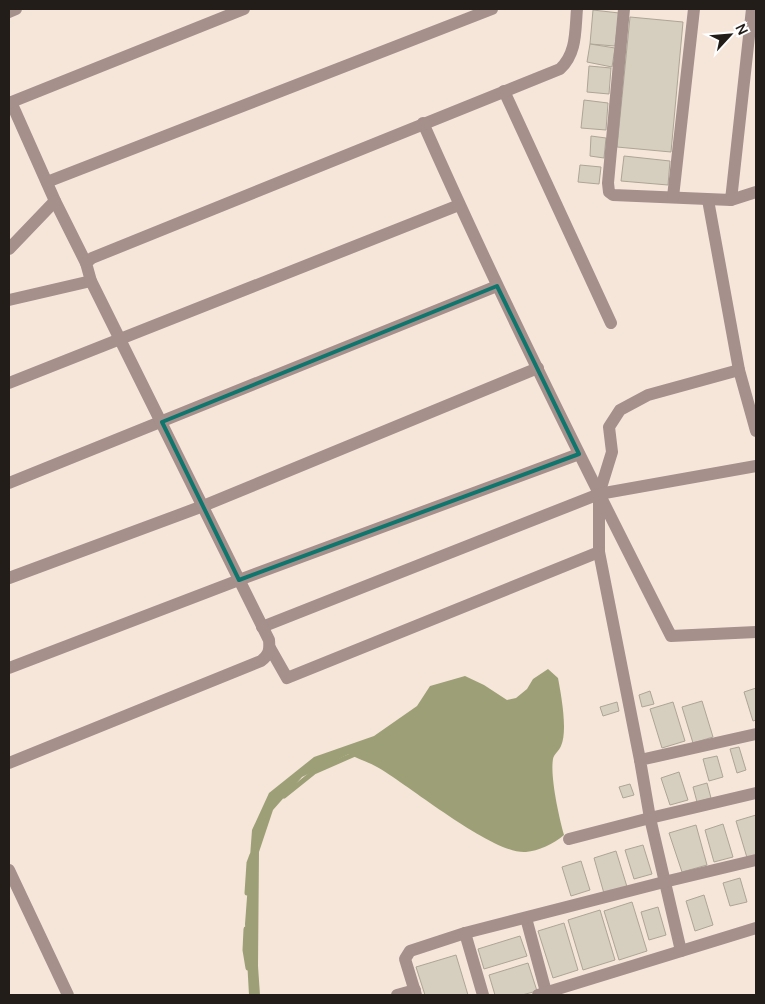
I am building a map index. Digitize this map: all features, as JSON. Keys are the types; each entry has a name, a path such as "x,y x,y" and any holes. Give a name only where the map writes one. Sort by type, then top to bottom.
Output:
{"street":[{"path":"9,12 16,9"},
{"path":"244,9 10,103 86,263 92,281 286,678 599,552"},
{"path":"47,182 492,9"},
{"path":"86,263 92,258 560,69 568,61 573,51 577,9"},
{"path":"624,9 608,188 610,192 613,195 708,200 731,200 756,192"},
{"path":"673,197 694,9"},
{"path":"731,200 752,9"},
{"path":"504,92 611,323"},
{"path":"423,123 497,286 599,494 672,636 756,632"},
{"path":"708,200 738,370 756,431"},
{"path":"9,249 55,201"},
{"path":"9,383 459,205"},
{"path":"9,300 92,281"},
{"path":"9,483 497,286"},
{"path":"9,578 203,506 538,368"},
{"path":"681,951 650,818 599,552 599,494 612,452 609,427 620,410 648,395 738,370"},
{"path":"9,668 239,580 580,454"},
{"path":"262,627 599,494 756,466"},
{"path":"9,763 261,661 267,657 270,648"},
{"path":"640,760 756,734"},
{"path":"569,839 756,793"},
{"path":"397,995 416,993 405,958 410,951 464,933 756,860"},
{"path":"9,870 68,995"},
{"path":"526,918 542,994 756,928"},
{"path":"464,933 483,995"}],"highlighted area":[{"path":"497,286 579,454 239,580 162,422"}],"shaded area":[{"path":"548,669 558,678 563,712 563,739 554,757 552,767 564,835 551,844 536,850 526,852 511,850 493,843 377,767 349,754 302,777 273,810 259,852 258,966 260,995 249,995 245,924 252,830 269,793 314,757 374,736 417,706 430,686 465,676 484,685 507,700 516,698 527,689 533,679"}],"building":[{"path":"593,10 619,13 615,46 590,44"},
{"path":"630,17 683,22 671,152 617,147"},
{"path":"590,44 615,48 612,67 587,62"},
{"path":"589,66 611,68 609,94 587,92"},
{"path":"584,100 608,103 606,130 581,128"},
{"path":"591,136 606,138 604,158 590,156"},
{"path":"624,156 670,161 668,185 621,181"},
{"path":"580,165 601,167 599,184 578,182"},
{"path":"756,688 756,720 753,721 744,692"},
{"path":"650,691 654,704 642,707 639,695"},
{"path":"702,701 713,737 693,743 682,707"},
{"path":"617,702 619,711 603,716 600,707"},
{"path":"673,702 685,741 662,748 650,709"},
{"path":"739,747 746,770 737,773 730,749"},
{"path":"717,756 723,777 709,781 703,759"},
{"path":"679,772 688,800 670,805 661,778"},
{"path":"707,783 711,798 697,802 693,787"},
{"path":"630,784 634,795 623,798 619,787"},
{"path":"756,815 756,859 748,861 736,821"},
{"path":"723,824 733,857 714,862 705,830"},
{"path":"696,825 707,865 682,872 669,833"},
{"path":"643,845 652,874 634,879 625,850"},
{"path":"616,851 628,890 605,897 594,858"},
{"path":"581,861 590,890 571,896 562,867"},
{"path":"740,878 747,902 730,906 723,883"},
{"path":"704,895 713,925 695,931 686,901"},
{"path":"632,902 647,951 619,960 604,911"},
{"path":"658,907 666,935 649,940 641,912"},
{"path":"600,910 615,960 583,970 568,920"},
{"path":"564,923 578,970 553,978 538,931"},
{"path":"520,936 527,956 484,969 478,949"},
{"path":"456,955 468,995 425,995 416,967"},
{"path":"528,963 537,991 522,995 495,995 489,975"}],"waterway":[{"path":"284,796 314,772 355,754"},
{"path":"247,893 249,863 252,855"},
{"path":"246,929 245,950 248,968"}]}
